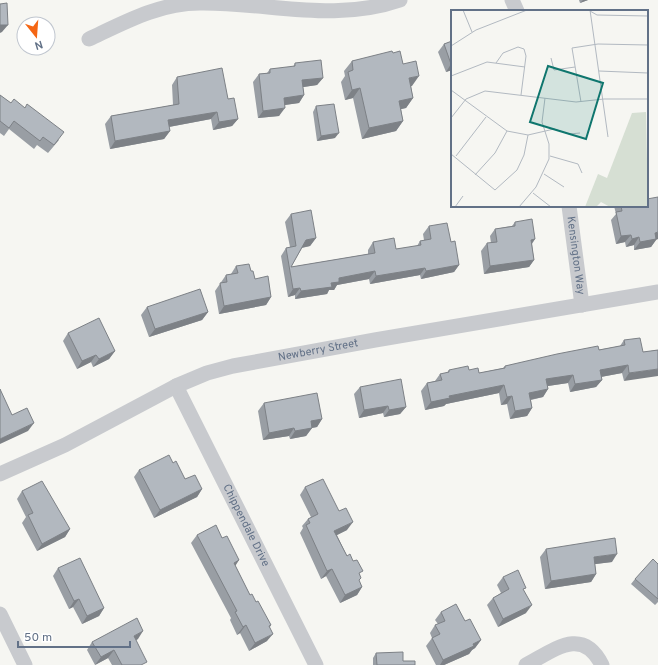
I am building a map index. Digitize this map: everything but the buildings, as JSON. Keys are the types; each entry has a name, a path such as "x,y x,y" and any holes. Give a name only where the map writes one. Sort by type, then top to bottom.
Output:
{"street":[{"path":"89,40 147,12 161,8 199,2 332,12 359,10 400,0"},
{"path":"512,0 517,10"},
{"name":"Kensington Way","path":"569,207 582,305"},
{"name":"Newberry Street","path":"0,474 65,445 176,386 207,373 233,366 375,340 658,292"},
{"name":"Chippendale Drive","path":"176,386 316,665"},
{"path":"0,614 25,665"},
{"path":"526,665 564,645 575,643 585,646 593,651 602,665"}]}
